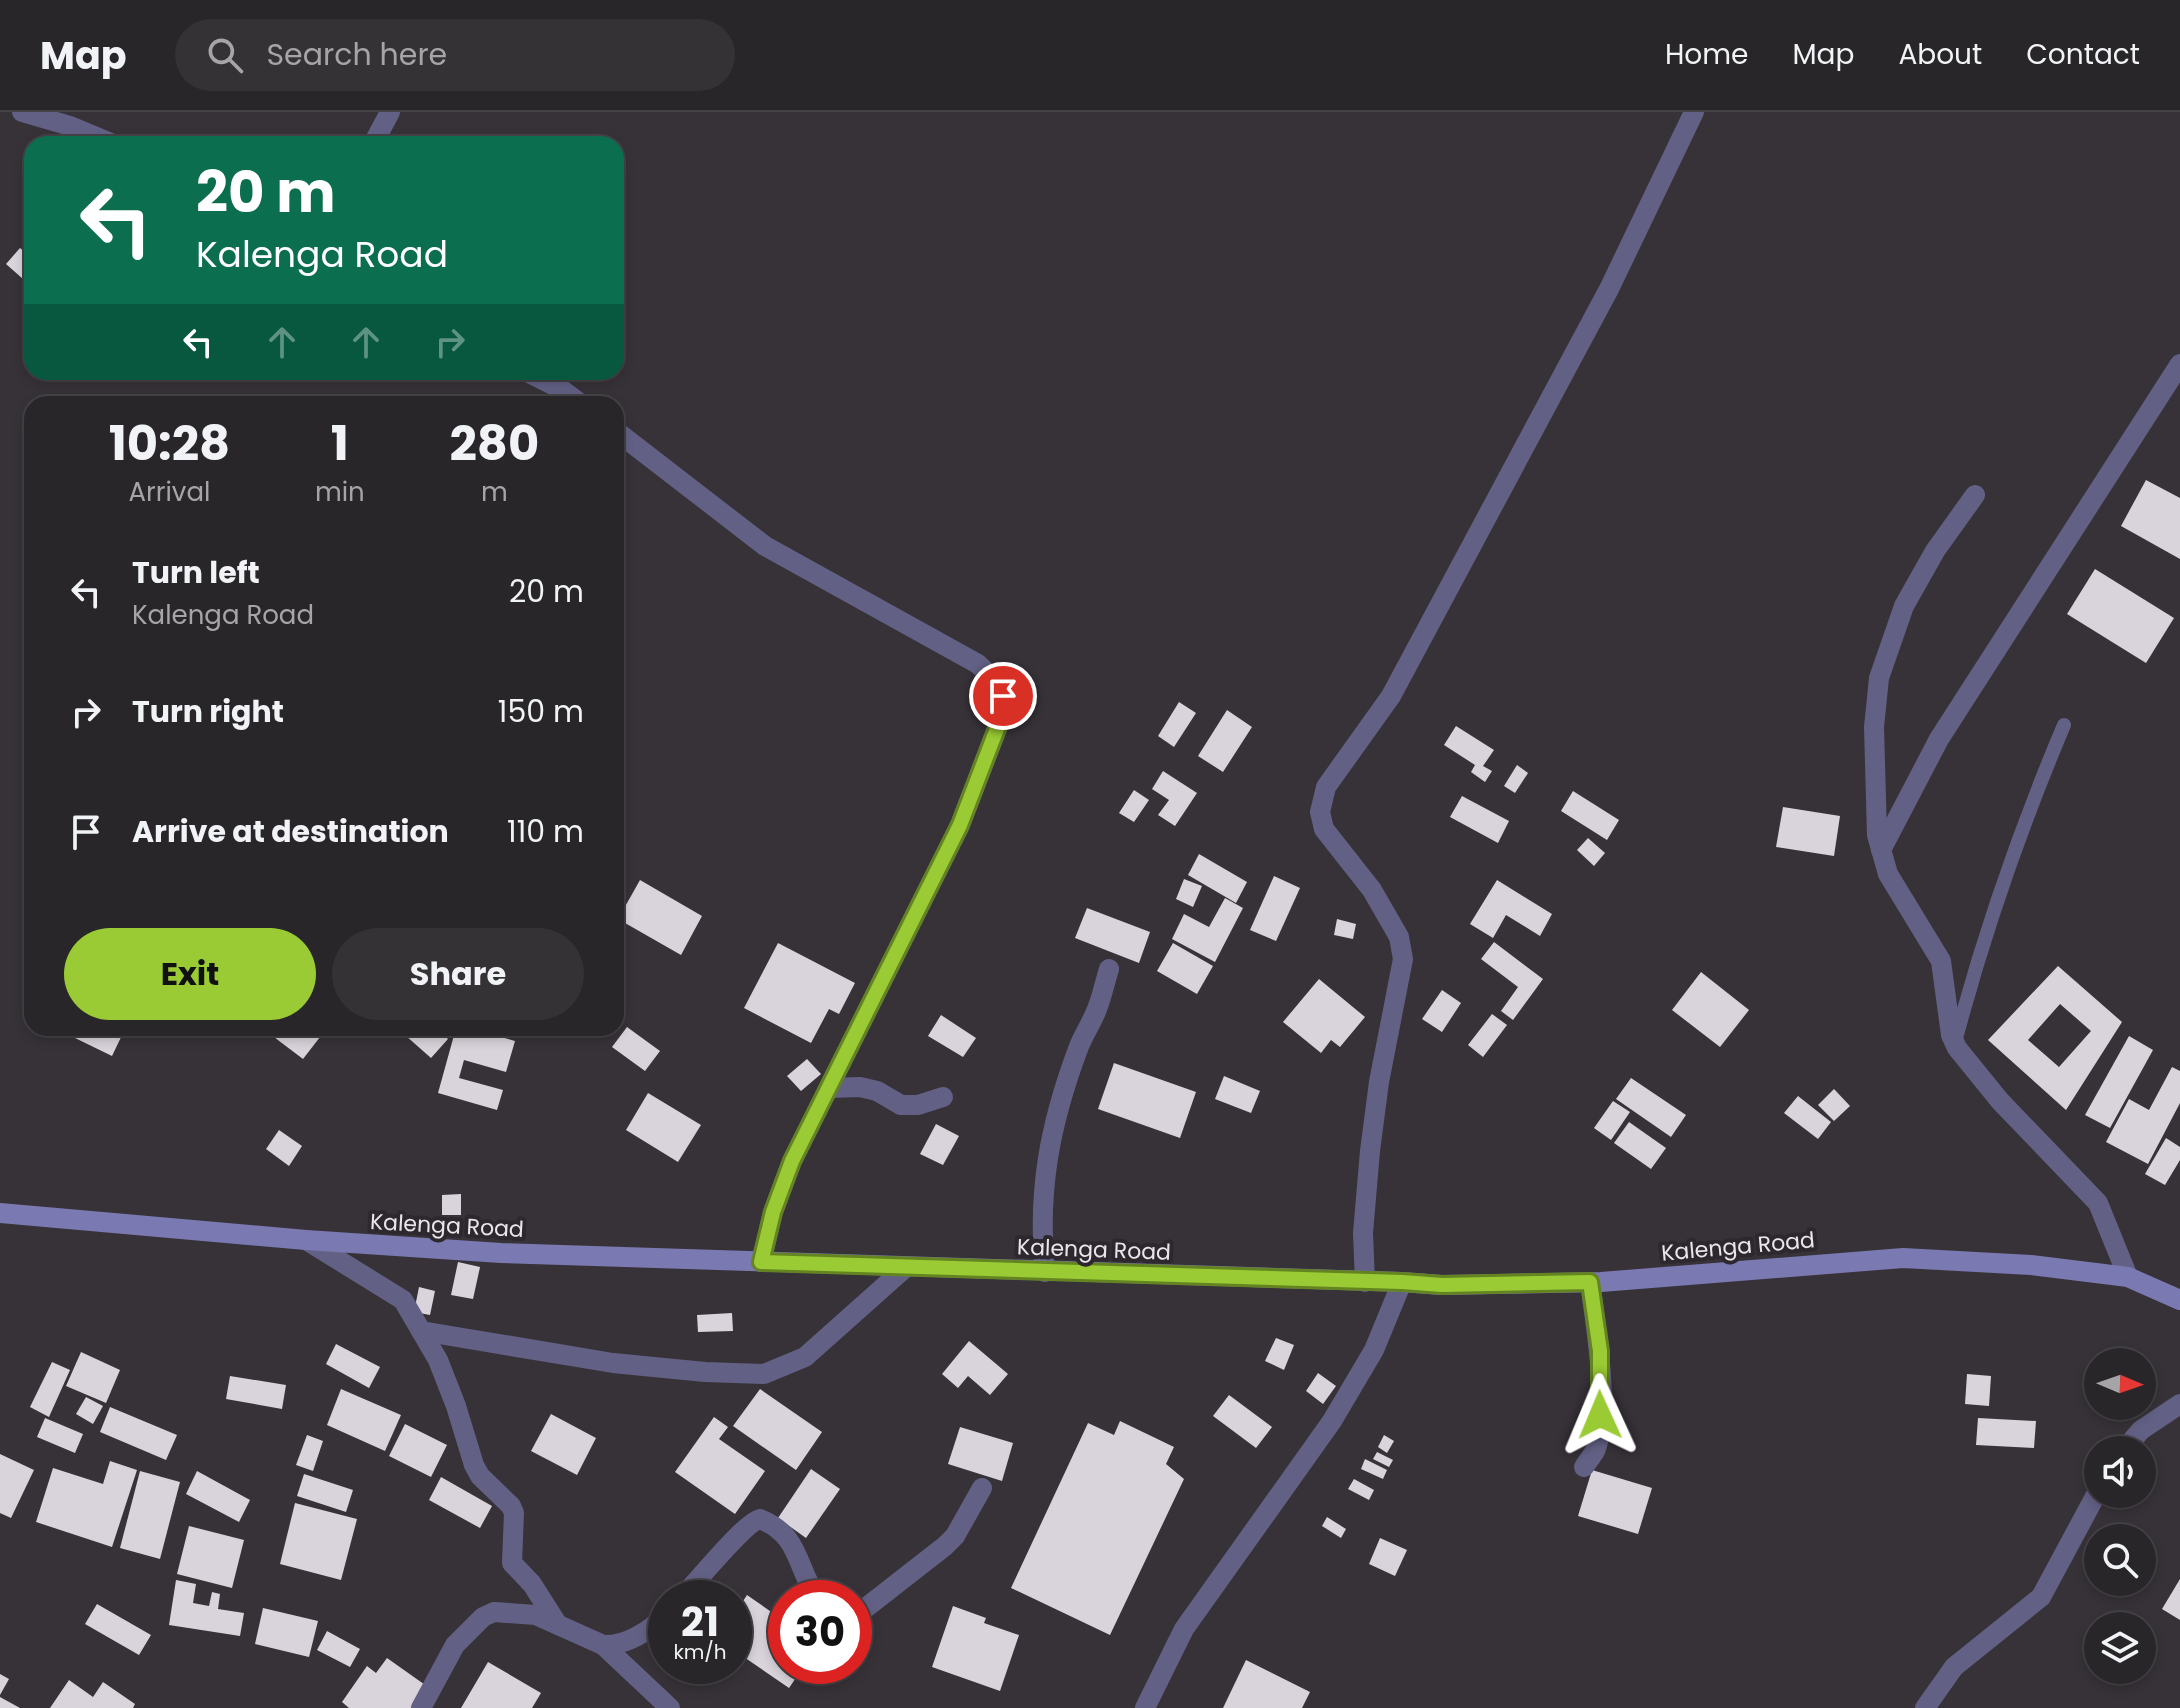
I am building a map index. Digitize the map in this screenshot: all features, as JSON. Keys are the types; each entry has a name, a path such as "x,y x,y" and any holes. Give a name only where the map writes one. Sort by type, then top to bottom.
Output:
{"main road":[{"name":"Kalenga Road","path":"0,1213 306,1240 501,1253 1442,1285 1590,1282 1903,1258 2031,1265 2128,1277 2180,1300"}],"street":[{"path":"22,112 94,136"},
{"path":"366,112 387,118 377,136"},
{"path":"1365,1282 1363,1233 1370,1151 1379,1082 1403,959 1399,937 1372,890 1324,829 1320,812 1326,787 1391,696 1609,289 1694,112"},
{"path":"1881,850 1939,739 2180,364"},
{"path":"543,380 570,396"},
{"path":"624,437 765,546 978,664 996,681 1003,696 1003,713 960,825 792,1161 773,1212 761,1262"},
{"path":"1975,495 1935,551 1904,606 1879,678 1873,764 1877,835 1888,874 1941,961 1951,1035 1955,1043 2000,1101 2098,1203 2128,1277"},
{"path":"1045,1272 1040,1226 1045,1170 1054,1125 1079,1046 1096,1013 1109,969"},
{"path":"830,1088 860,1087 877,1091 901,1105 918,1105 943,1097"},
{"path":"306,1240 403,1300 438,1360 474,1465 480,1476 511,1506 514,1513 512,1563 532,1584 558,1625"},
{"path":"421,1331 613,1363 764,1374 805,1357 906,1267"},
{"path":"1145,1708 1184,1629 1332,1421 1374,1350 1402,1282"},
{"path":"1584,1467 1595,1450 1600,1415 1600,1351 1590,1282"},
{"path":"2136,1436 2180,1404"},
{"path":"872,1603 945,1546 962,1524 982,1488"},
{"path":"1925,1708 1954,1667 2041,1597 2089,1508"},
{"path":"697,1580 739,1533 752,1521 760,1519 789,1538 805,1580"},
{"path":"421,1708 455,1645 483,1617 506,1611 536,1615 603,1645 670,1708"},
{"path":"603,1645 626,1642 648,1628"}],"lane":[{"path":"1955,1043 1978,955 2026,815 2064,725"}],"building":[{"path":"20,248 24,251 24,280 6,264"},
{"path":"2146,480 2180,498 2180,559 2121,526"},
{"path":"2095,569 2174,618 2146,663 2067,614"},
{"path":"1179,702 1196,713 1174,747 1158,736"},
{"path":"1227,710 1252,727 1223,772 1198,756"},
{"path":"1456,726 1494,750 1483,766 1492,771 1485,782 1471,772 1475,765 1444,745"},
{"path":"1517,765 1528,773 1515,793 1504,786"},
{"path":"1163,771 1197,793 1175,826 1158,815 1169,800 1152,789"},
{"path":"1134,790 1149,800 1134,822 1119,813"},
{"path":"1573,791 1619,820 1607,840 1561,811"},
{"path":"1462,796 1509,821 1498,843 1450,817"},
{"path":"1783,807 1840,816 1834,856 1776,847"},
{"path":"1588,838 1605,853 1594,866 1577,850"},
{"path":"1199,854 1247,882 1236,903 1188,875"},
{"path":"1274,876 1300,888 1276,941 1250,930"},
{"path":"1184,879 1202,886 1193,907 1176,899"},
{"path":"640,880 702,916 681,955 624,922 624,908"},
{"path":"1497,880 1552,914 1540,936 1506,915 1493,938 1470,924"},
{"path":"1225,898 1243,908 1215,962 1172,939 1184,914 1209,927"},
{"path":"1087,908 1150,932 1139,963 1075,938"},
{"path":"1337,919 1356,924 1353,939 1334,935"},
{"path":"1494,942 1543,979 1513,1020 1501,1011 1518,987 1481,959"},
{"path":"778,943 855,983 839,1014 829,1009 811,1043 744,1008"},
{"path":"1173,943 1213,966 1197,994 1157,971"},
{"path":"2058,966 2122,1022 2066,1110 1988,1040","holes":["2060,1004 2091,1031 2059,1067 2028,1040"]},
{"path":"1701,972 1749,1010 1720,1047 1672,1010"},
{"path":"1319,979 1365,1017 1340,1047 1331,1040 1321,1053 1283,1022"},
{"path":"1442,990 1461,1003 1442,1032 1422,1019"},
{"path":"1492,1014 1507,1025 1483,1057 1468,1045"},
{"path":"941,1015 976,1038 963,1057 928,1036"},
{"path":"627,1027 660,1051 645,1071 612,1047 620,1036 624,1036"},
{"path":"76,1036 122,1036 112,1056"},
{"path":"273,1036 321,1036 303,1059"},
{"path":"406,1036 444,1036 448,1039 431,1058"},
{"path":"454,1036 497,1036 515,1041 506,1072 464,1060 459,1078 503,1090 497,1110 438,1093"},
{"path":"2129,1036 2153,1050 2110,1128 2085,1115"},
{"path":"807,1059 821,1074 801,1091 787,1076"},
{"path":"1114,1063 1196,1092 1180,1138 1098,1109"},
{"path":"2172,1067 2180,1071 2180,1103 2148,1164 2106,1142 2129,1099 2149,1110"},
{"path":"1224,1076 1260,1091 1251,1113 1215,1099"},
{"path":"1631,1078 1686,1115 1671,1137 1616,1099"},
{"path":"1834,1089 1850,1106 1834,1121 1818,1105"},
{"path":"648,1093 701,1125 678,1162 626,1130"},
{"path":"1798,1096 1831,1122 1818,1139 1784,1113"},
{"path":"1613,1101 1630,1112 1611,1140 1594,1128"},
{"path":"1629,1122 1666,1148 1651,1169 1614,1143"},
{"path":"936,1124 959,1136 943,1165 920,1154"},
{"path":"279,1130 302,1146 289,1166 266,1149"},
{"path":"2166,1138 2180,1147 2180,1160 2165,1185 2145,1174"},
{"path":"461,1194 461,1215 442,1215 442,1195"},
{"path":"458,1262 480,1267 473,1299 451,1295"},
{"path":"419,1287 435,1291 430,1315 414,1312"},
{"path":"732,1313 733,1331 698,1332 697,1315"},
{"path":"1276,1338 1294,1345 1284,1370 1265,1361"},
{"path":"969,1341 1008,1374 990,1395 968,1376 958,1388 942,1374"},
{"path":"336,1344 380,1367 369,1388 326,1364"},
{"path":"81,1352 120,1370 106,1403 66,1386"},
{"path":"52,1362 70,1370 49,1417 30,1407"},
{"path":"1318,1373 1336,1386 1323,1404 1306,1391"},
{"path":"1967,1374 1991,1376 1989,1406 1965,1404"},
{"path":"230,1376 286,1385 282,1409 226,1399"},
{"path":"341,1389 401,1415 385,1451 327,1425"},
{"path":"760,1389 822,1432 796,1470 733,1426"},
{"path":"1229,1395 1272,1427 1256,1448 1213,1416"},
{"path":"86,1397 103,1406 93,1424 76,1414"},
{"path":"110,1407 177,1435 166,1460 100,1432"},
{"path":"551,1414 596,1438 577,1475 531,1451"},
{"path":"714,1417 728,1427 719,1439 765,1471 735,1514 675,1472"},
{"path":"45,1418 83,1434 75,1453 37,1437"},
{"path":"1978,1418 2036,1421 2034,1448 1976,1445"},
{"path":"1120,1421 1174,1447 1166,1464 1184,1479 1110,1635 1011,1588 1088,1423 1114,1435"},
{"path":"405,1424 447,1445 431,1477 389,1456"},
{"path":"960,1427 1013,1443 1002,1481 948,1464"},
{"path":"307,1435 323,1441 313,1471 296,1465"},
{"path":"1384,1435 1394,1441 1387,1453 1378,1447"},
{"path":"1377,1452 1393,1460 1389,1467 1373,1459"},
{"path":"0,1454 34,1470 11,1518 0,1513"},
{"path":"1365,1459 1387,1470 1383,1479 1361,1469"},
{"path":"110,1461 137,1470 112,1547 36,1522 53,1468 103,1484"},
{"path":"811,1469 840,1489 806,1538 778,1518"},
{"path":"1592,1470 1652,1488 1638,1534 1578,1516"},
{"path":"140,1471 180,1482 160,1559 120,1548"},
{"path":"197,1471 250,1500 239,1522 186,1494"},
{"path":"304,1474 353,1490 346,1512 297,1496"},
{"path":"441,1477 492,1506 480,1528 429,1500"},
{"path":"1354,1479 1374,1490 1369,1500 1348,1489"},
{"path":"295,1503 357,1519 341,1580 280,1564"},
{"path":"1327,1517 1346,1529 1341,1538 1322,1526"},
{"path":"189,1526 244,1540 232,1588 177,1574"},
{"path":"1380,1538 1407,1550 1395,1576 1369,1564"},
{"path":"2180,1579 2180,1620 2162,1609"},
{"path":"176,1580 196,1584 193,1603 209,1606 212,1592 220,1594 218,1609 244,1613 240,1636 169,1625"},
{"path":"752,1598 768,1610 768,1674 752,1663"},
{"path":"97,1604 151,1635 139,1655 85,1624"},
{"path":"953,1606 986,1618 984,1623 1019,1635 1000,1691 932,1667"},
{"path":"263,1608 318,1621 309,1657 255,1644"},
{"path":"327,1631 360,1649 350,1667 317,1650"},
{"path":"387,1658 428,1687 414,1708 349,1708 342,1702 367,1666 376,1673"},
{"path":"1246,1660 1310,1692 1302,1708 1223,1708"},
{"path":"488,1662 541,1693 532,1708 461,1708"},
{"path":"0,1674 9,1679 0,1695"},
{"path":"69,1680 93,1697 103,1682 135,1704 133,1708 50,1708"},
{"path":"0,1697 20,1708 0,1708"}],"route":[{"path":"1003,696 1003,713 960,825 792,1161 773,1212 761,1262 1442,1285 1590,1282 1600,1351 1600,1415"}]}
